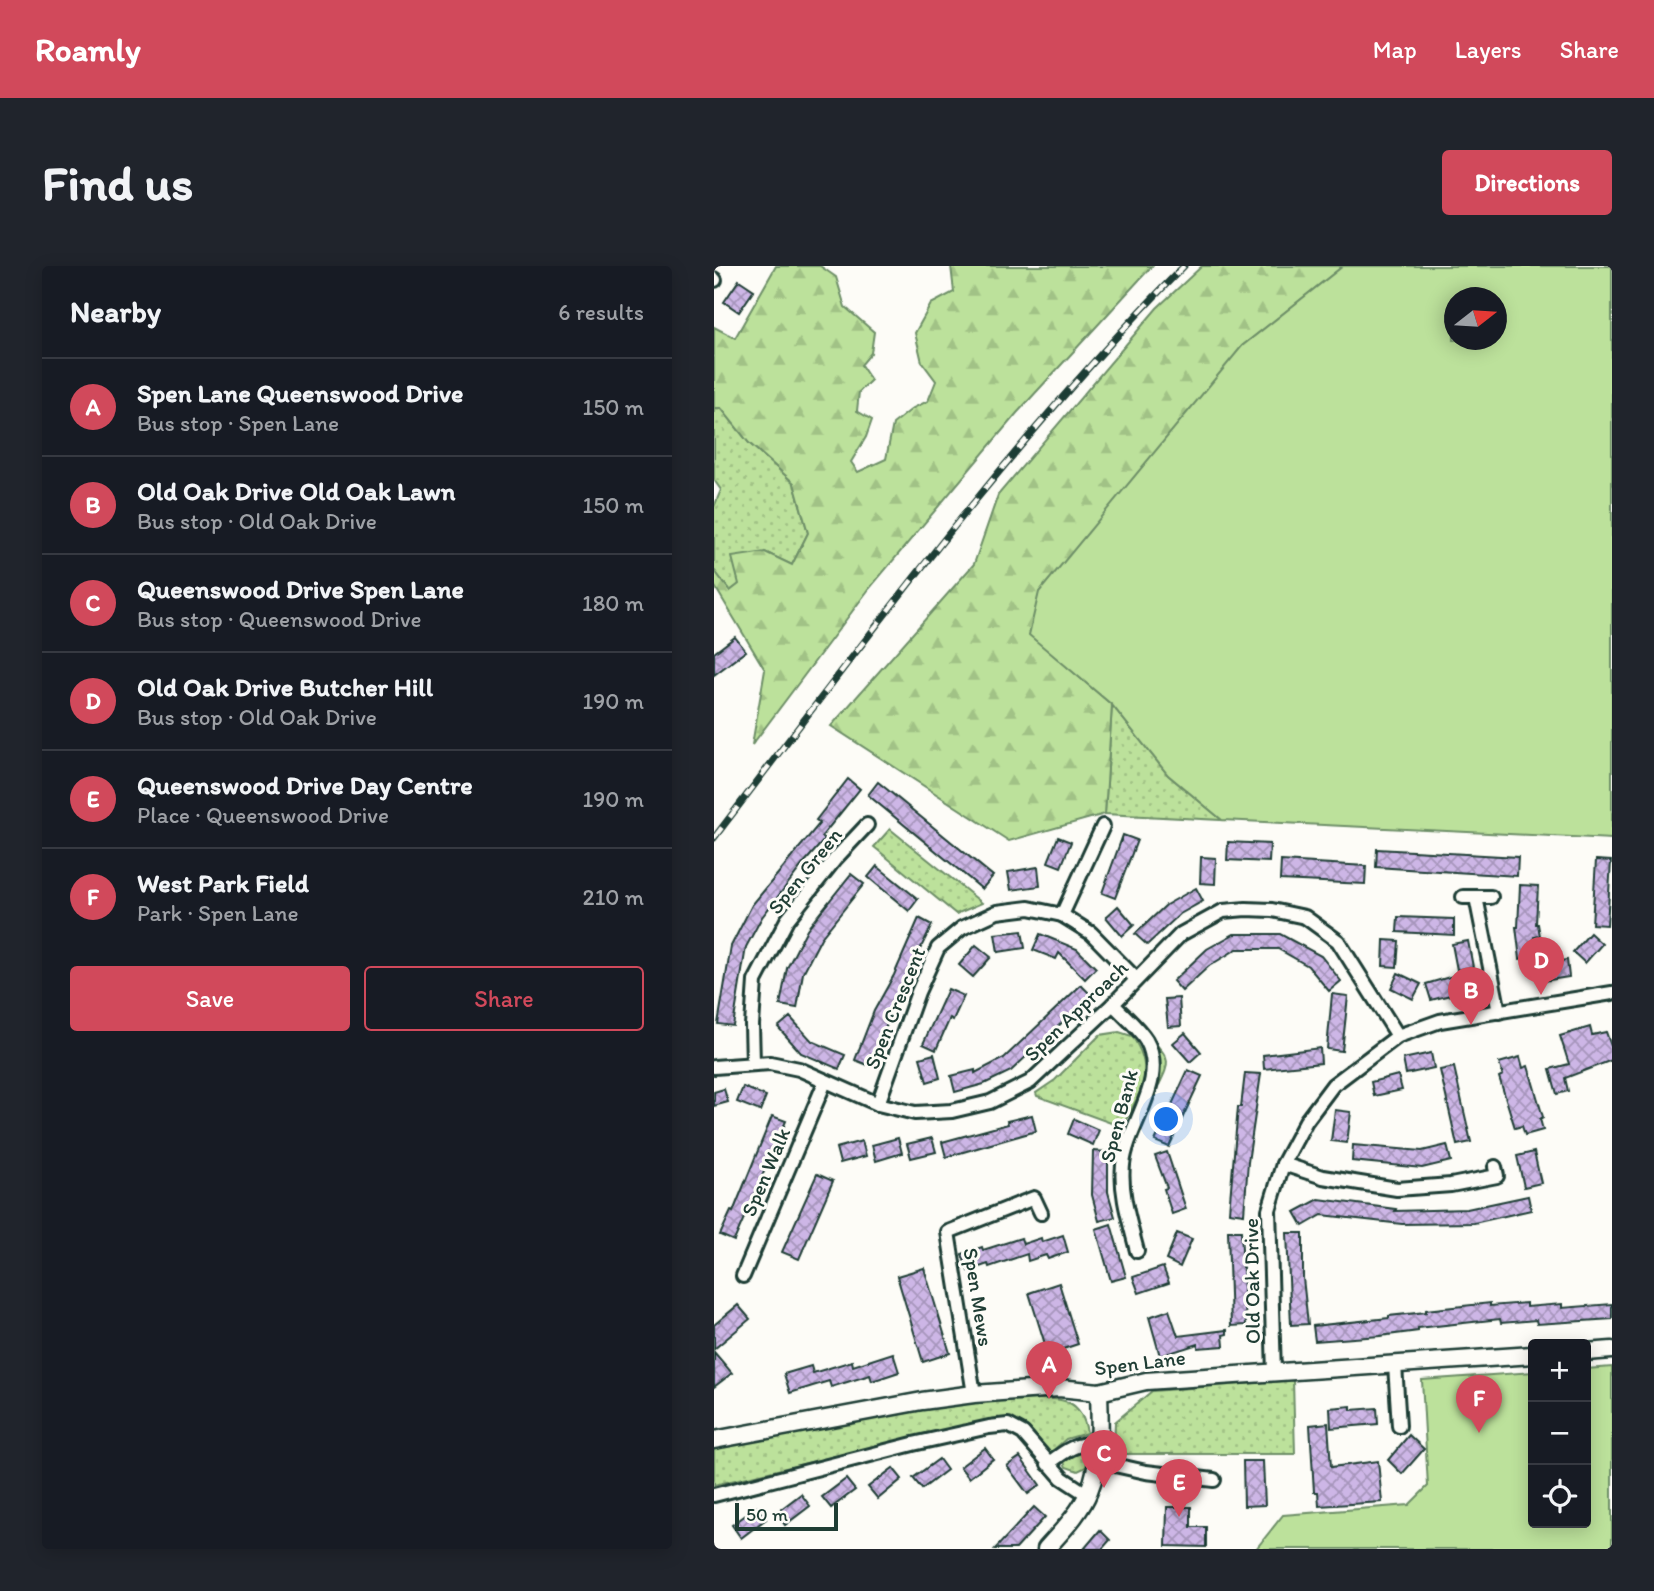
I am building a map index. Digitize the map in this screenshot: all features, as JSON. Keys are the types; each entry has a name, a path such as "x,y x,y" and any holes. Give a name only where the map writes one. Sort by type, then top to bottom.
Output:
{"street":[{"name":"Spen Green","path":"754,1063 752,1025 755,981 787,920 836,858 867,825"},
{"path":"1062,915 1102,826"},
{"path":"1491,897 1469,897 1499,1012"},
{"name":"Spen Crescent","path":"878,1104 918,992 938,948 962,928 997,912 1028,908 1062,915 1091,933 1136,979"},
{"name":"Spen Approach","path":"714,1067 770,1063 799,1069 878,1104 915,1113 952,1111 990,1102 1030,1082 1181,934 1223,911 1272,910 1305,917 1338,941 1398,1037"},
{"name":"Old Oak Drive","path":"1274,1373 1269,1210 1283,1164 1306,1121 1333,1086 1398,1037 1440,1021 1612,993"},
{"name":"Spen Bank","path":"1113,1003 1145,1038 1152,1055 1153,1072 1123,1165 1126,1204 1137,1251"},
{"name":"Spen Walk","path":"743,1276 825,1082"},
{"path":"1283,1164 1323,1177 1397,1189 1451,1185 1497,1176 1495,1167"},
{"name":"Spen Mews","path":"974,1394 948,1233 1034,1198 1041,1213"},
{"path":"1591,1352 1612,1350"},
{"name":"Spen Lane","path":"714,1440 922,1401 974,1394 1059,1388 1099,1392 1146,1381 1528,1355"},
{"path":"1395,1365 1399,1426"},
{"path":"1046,1549 1088,1494 1098,1453 1099,1392"},
{"path":"714,1495 989,1427 1008,1425 1023,1433 1062,1478 1088,1494"},
{"path":"1048,1464 1083,1443 1098,1453 1146,1472 1214,1480"}],"green space":[{"path":"776,266 820,266 836,277 845,307 874,332 871,353 861,365 871,380 859,392 857,411 872,420 866,437 851,462 858,472 886,459 893,424 913,408 928,401 936,381 922,362 915,333 931,304 954,292 951,266 1152,266 1017,413 869,589 752,745 765,670 714,585 714,570 730,591 739,584 732,557 765,552 792,565 808,533 794,483 749,443 721,408 714,408 714,327 735,338"},
{"path":"1202,266 1343,266 1242,346 1030,635 1112,705 1105,814 1009,841 831,726 974,564 998,495 1157,308"},
{"path":"1343,266 1612,266 1612,839 1222,820 1168,775 1112,705 1029,635 1039,592 1242,346"},
{"path":"714,408 721,408 749,443 794,483 808,533 792,565 765,552 739,585 730,591 714,570 714,507 721,490 714,480"},
{"path":"1112,705 1168,775 1222,820 1105,814"},
{"path":"890,829 982,903 956,914 874,847"},
{"path":"1119,1032 1132,1036 1144,1061 1145,1072 1140,1093 1122,1127 1037,1096 1036,1093 1055,1080 1100,1035"},
{"path":"1153,1041 1167,1062 1159,1085 1160,1061"},
{"path":"1612,1367 1612,1549 1256,1549 1283,1515 1409,1505 1428,1486 1422,1380 1528,1372 1528,1528 1591,1528 1591,1369"},
{"path":"1293,1380 1295,1454 1114,1454 1115,1422 1152,1391"},
{"path":"1056,1399 1073,1405 1084,1420 1087,1433 1066,1439 1049,1454 1028,1428 1015,1421 996,1418 714,1485 714,1448 951,1405"},
{"path":"1086,1450 1090,1459 1088,1466 1078,1471 1066,1467 1064,1462 1072,1452"}],"building":[{"path":"739,280 754,290 739,312 724,302"},
{"path":"735,637 746,651 714,675 714,653"},
{"path":"848,779 860,789 822,836 825,839 762,917 746,947 733,1026 718,1024 731,946 752,905 820,823 816,820"},
{"path":"878,782 993,876 982,889 868,795"},
{"path":"1123,835 1137,840 1115,898 1102,893"},
{"path":"1058,837 1071,842 1061,867 1048,862"},
{"path":"1228,842 1270,844 1269,862 1227,860"},
{"path":"1377,849 1518,857 1517,876 1376,867"},
{"path":"1201,857 1216,858 1215,884 1200,883"},
{"path":"1596,860 1611,861 1607,925 1592,924"},
{"path":"1281,861 1366,866 1365,884 1280,880"},
{"path":"877,866 918,899 909,911 868,877"},
{"path":"1038,867 1040,886 1011,890 1008,872"},
{"path":"851,874 864,884 821,938 803,973 797,1008 780,1005 787,968 807,929"},
{"path":"1520,885 1538,886 1536,924 1540,936 1534,937 1537,957 1520,959 1516,927"},
{"path":"1196,888 1203,901 1180,914 1147,945 1135,934 1166,905"},
{"path":"1118,906 1134,925 1122,936 1106,917"},
{"path":"1398,917 1454,919 1454,935 1397,932"},
{"path":"919,918 932,925 887,1017 890,1017 870,1066 855,1060 874,1011 894,975"},
{"path":"1022,931 1025,948 998,952 995,934"},
{"path":"1590,933 1602,944 1585,963 1573,952"},
{"path":"1040,934 1077,949 1096,968 1085,979 1059,953 1056,959 1033,950"},
{"path":"1234,934 1280,934 1321,956 1341,981 1329,991 1308,966 1278,949 1237,949 1209,966 1182,991 1173,981 1207,949"},
{"path":"1384,940 1399,941 1397,967 1383,966"},
{"path":"1468,941 1473,967 1457,970 1452,944"},
{"path":"976,945 991,957 973,977 959,965"},
{"path":"1567,960 1569,977 1543,981 1541,964"},
{"path":"1398,973 1421,984 1413,999 1391,988"},
{"path":"1453,976 1458,993 1431,1000 1426,984"},
{"path":"1081,985 1091,995 1011,1071 984,1084 955,1092 951,1076 975,1070 975,1073 1004,1058"},
{"path":"948,989 964,996 953,1020 950,1018 936,1050 923,1044"},
{"path":"1332,994 1348,996 1342,1051 1327,1049"},
{"path":"1179,998 1181,1026 1168,1027 1165,999"},
{"path":"790,1017 812,1041 845,1055 839,1069 801,1053 778,1027"},
{"path":"1590,1027 1592,1035 1606,1032 1612,1049 1612,1060 1565,1078 1568,1091 1557,1094 1550,1069 1569,1064 1560,1036"},
{"path":"1185,1033 1201,1052 1190,1062 1173,1043"},
{"path":"1320,1048 1321,1063 1264,1069 1263,1055"},
{"path":"1431,1053 1434,1068 1406,1074 1403,1059"},
{"path":"934,1054 940,1078 927,1082 920,1058"},
{"path":"1520,1057 1523,1068 1528,1066 1543,1117 1540,1119 1543,1130 1525,1135 1522,1126 1515,1128 1499,1077 1503,1075 1499,1063"},
{"path":"1454,1067 1471,1142 1457,1145 1440,1070"},
{"path":"1188,1070 1202,1076 1169,1147 1155,1141"},
{"path":"1245,1073 1261,1074 1248,1162 1244,1214 1229,1212 1238,1107 1241,1107"},
{"path":"1398,1075 1402,1090 1374,1096 1371,1082"},
{"path":"743,1087 766,1096 760,1111 737,1102"},
{"path":"724,1089 728,1102 714,1106 714,1092"},
{"path":"1335,1110 1351,1112 1347,1143 1331,1141"},
{"path":"1032,1115 1036,1131 946,1157 942,1142"},
{"path":"772,1116 786,1121 734,1241 720,1235 731,1211 733,1212"},
{"path":"1074,1119 1099,1130 1093,1145 1068,1134"},
{"path":"898,1138 902,1153 876,1161 872,1145"},
{"path":"932,1138 936,1152 911,1158 907,1144"},
{"path":"862,1141 866,1156 840,1163 836,1148"},
{"path":"1353,1145 1422,1151 1447,1145 1451,1161 1422,1168 1352,1161"},
{"path":"1093,1151 1108,1152 1108,1192 1115,1217 1099,1221 1092,1195"},
{"path":"1167,1152 1186,1209 1172,1214 1164,1189 1167,1188 1155,1156"},
{"path":"1534,1152 1541,1183 1524,1187 1517,1156"},
{"path":"817,1174 833,1181 799,1259 782,1252"},
{"path":"1528,1196 1531,1210 1474,1223 1402,1224 1322,1215 1303,1226 1295,1212 1319,1199 1396,1209 1395,1211 1467,1209"},
{"path":"1111,1224 1126,1277 1111,1281 1096,1229"},
{"path":"1228,1231 1241,1231 1246,1325 1231,1326"},
{"path":"1177,1233 1192,1239 1180,1267 1166,1260"},
{"path":"1287,1233 1303,1233 1303,1278 1308,1324 1291,1325"},
{"path":"1063,1235 1068,1252 1048,1259 1046,1255 1028,1261 1027,1254 968,1271 962,1254 1021,1238 1023,1244 1041,1238 1042,1242"},
{"path":"1163,1267 1169,1283 1139,1293 1133,1277"},
{"path":"924,1268 950,1353 923,1362 897,1276"},
{"path":"1059,1283 1078,1344 1049,1357 1029,1293"},
{"path":"1490,1303 1490,1306 1526,1303 1526,1307 1562,1304 1562,1308 1612,1304 1612,1319 1537,1324 1536,1320 1501,1323 1500,1319 1418,1328 1418,1331 1380,1336 1315,1341 1313,1326"},
{"path":"738,1305 750,1319 714,1349 714,1325"},
{"path":"1169,1310 1178,1336 1227,1330 1227,1334 1223,1335 1224,1346 1198,1348 1198,1344 1160,1356 1149,1317"},
{"path":"714,1352 732,1373 714,1387"},
{"path":"893,1353 899,1372 872,1381 870,1375 831,1387 829,1381 790,1393 784,1374 811,1366 813,1373 852,1361 853,1366"},
{"path":"1351,1406 1351,1410 1377,1408 1378,1424 1331,1428 1330,1408"},
{"path":"1328,1423 1331,1467 1378,1461 1382,1502 1319,1506 1318,1492 1314,1492 1310,1425"},
{"path":"1409,1435 1424,1449 1402,1474 1388,1460"},
{"path":"985,1448 993,1459 969,1478 960,1467"},
{"path":"1020,1457 1040,1485 1028,1494 1007,1466"},
{"path":"939,1459 947,1470 922,1489 913,1478"},
{"path":"1243,1461 1263,1461 1265,1505 1244,1506"},
{"path":"893,1468 902,1479 878,1499 868,1487"},
{"path":"846,1479 855,1490 831,1508 822,1497"},
{"path":"801,1494 810,1506 785,1525 776,1513"},
{"path":"757,1507 766,1519 741,1538 732,1525"},
{"path":"1034,1507 1045,1517 1016,1549 995,1549"},
{"path":"1167,1507 1191,1507 1191,1527 1206,1527 1206,1547 1166,1546"},
{"path":"1100,1530 1110,1540 1102,1549 1084,1549"}],"railway":[{"path":"714,838 883,617 998,473 1058,402 1184,266"}],"place":[{"name":"Old Oak Drive Butcher Hill","path":"1541,995"},
{"name":"Old Oak Drive Old Oak Lawn","path":"1471,1025"},
{"name":"Spen Lane Queenswood Drive","path":"1049,1399"},
{"name":"West Park Field","path":"1479,1433"},
{"name":"Queenswood Drive Spen Lane","path":"1104,1488"},
{"name":"Queenswood Drive Day Centre","path":"1179,1517"}]}
